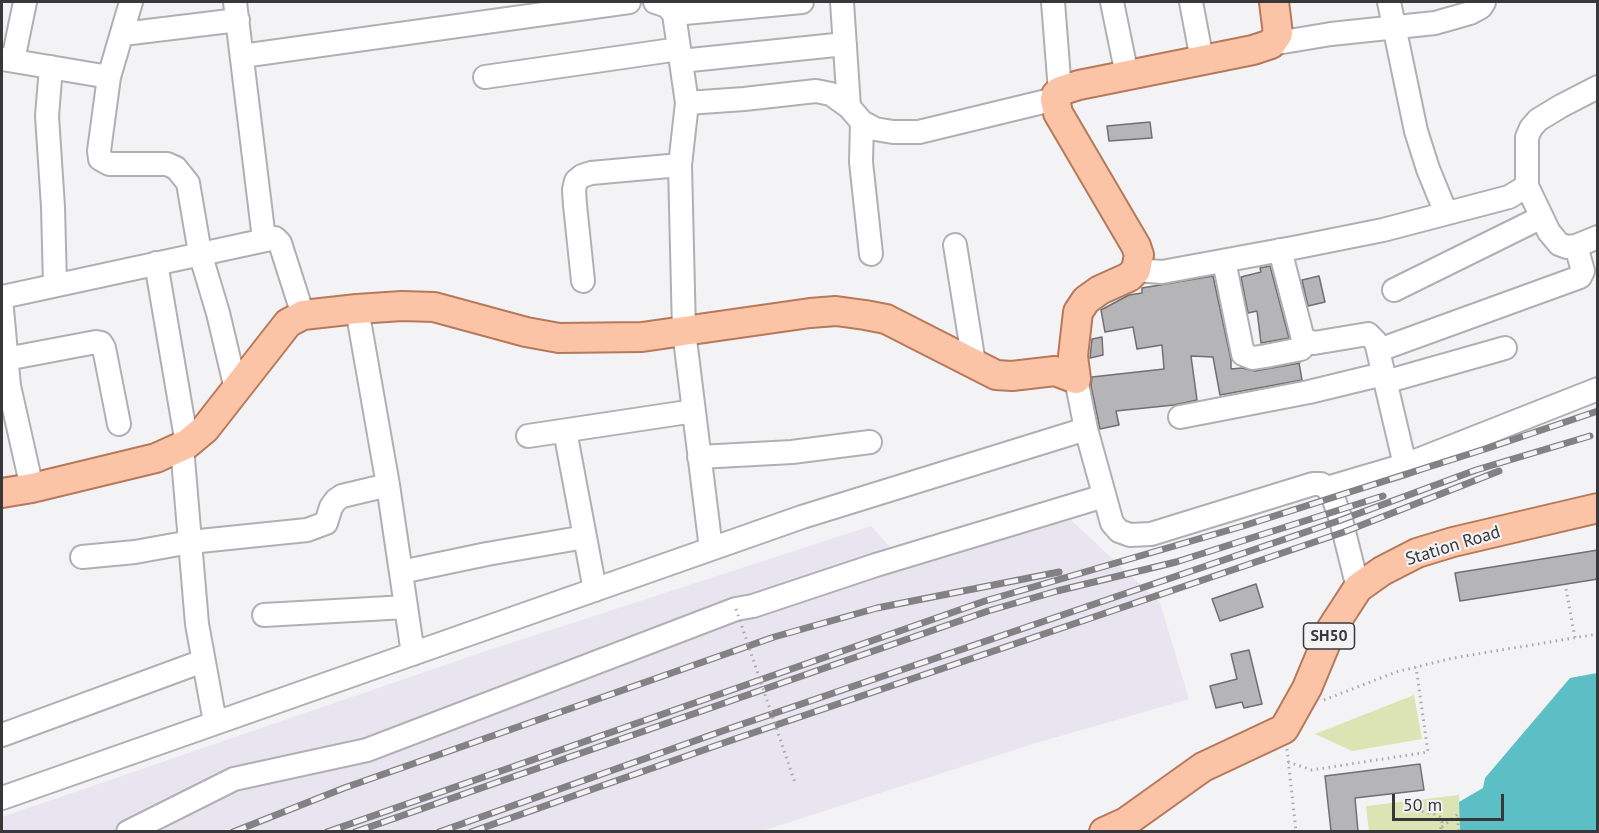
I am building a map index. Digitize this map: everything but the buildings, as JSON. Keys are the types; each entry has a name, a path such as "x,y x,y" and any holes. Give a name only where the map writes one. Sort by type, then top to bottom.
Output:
{"main road":[{"path":"2,493 156,458 184,445 205,429 288,323 303,315 402,306 434,308 526,332 559,338 642,337 810,313 846,312 886,319 996,375 1012,376 1068,368 1078,312 1086,300 1100,290 1129,277 1136,270 1139,255 1136,246 1058,113 1058,95 1127,75 1253,50 1271,44 1278,34 1274,2"},
{"name":"Station Road","path":"1289,721 1307,688 1332,628 1358,588 1382,571 1417,553 1453,542 1598,508"},
{"path":"1120,828 1203,767 1289,721"}],"street":[{"path":"25,2 7,59 110,77"},
{"path":"131,2 110,77 99,151 100,159 103,163 109,164 167,164 183,174 188,183 200,253 218,313 236,389"},
{"path":"242,56 629,2"},
{"path":"655,2 667,6 675,14 687,103 680,165 684,331 711,549"},
{"path":"675,14 802,2"},
{"path":"843,2 845,44 856,115 871,254"},
{"path":"687,103 816,91 831,94 875,129 920,132 1058,95 1053,2"},
{"path":"1112,2 1127,75"},
{"path":"1191,2 1202,60"},
{"path":"1389,2 1416,131 1428,170 1446,213"},
{"path":"1271,44 1331,34 1435,23 1470,13 1481,7 1484,2"},
{"path":"123,34 236,11 264,239"},
{"path":"485,77 680,55 845,44"},
{"path":"51,67 47,116 55,285"},
{"path":"1598,87 1538,120 1530,128 1527,137 1527,186 1549,232 1559,244 1567,247 1576,246 1598,237"},
{"path":"584,281 575,205 576,181 591,173 680,165"},
{"path":"1136,270 1162,272 1383,230 1509,197 1527,186"},
{"path":"1394,290 1542,217"},
{"path":"2,297 275,238 280,243 303,315"},
{"path":"955,245 974,363"},
{"path":"1379,350 1580,277 1583,271 1576,246"},
{"path":"1280,250 1300,334 1306,342 1314,343 1368,334 1376,342 1405,465"},
{"path":"1224,261 1243,354 1253,358 1266,356 1301,349 1306,342"},
{"path":"156,263 184,445 197,624 215,722"},
{"path":"2,309 5,365 32,488"},
{"path":"357,309 388,485 413,654"},
{"path":"5,365 96,342 101,343 104,348 119,424"},
{"path":"1180,417 1384,378 1505,348"},
{"path":"1068,368 1112,523 1119,531 1130,535 1151,534 1313,484 1321,484 1333,497 1358,588"},
{"path":"1327,488 1405,465 1598,389"},
{"path":"528,436 694,411"},
{"path":"2,798 802,517 1086,429"},
{"path":"565,430 595,590"},
{"path":"699,457 792,452 870,442"},
{"path":"82,557 135,552 190,542 307,530 326,523 331,507 342,496 388,485"},
{"path":"128,831 234,779 367,750 736,609 753,606 876,565 1104,496"},
{"path":"401,572 585,537"},
{"path":"264,615 406,607"},
{"path":"2,735 203,661"}],"path":[{"path":"1566,588 1575,638"},
{"path":"736,609 795,783"},
{"path":"1296,831 1288,762 1289,721 1396,672 1453,658 1598,634"},
{"path":"1288,762 1311,770 1428,752 1416,667"},
{"path":"1416,810 1440,817 1441,830"},
{"path":"1441,830 1458,814 1458,831"}],"shaded area":[{"path":"1071,520 1160,603 1189,699 1036,743 762,831 2,832 2,817 480,653 871,526 903,562"}],"green space":[{"path":"1414,695 1422,739 1352,751 1315,734"},
{"path":"1459,795 1460,831 1369,831 1366,806"}],"water":[{"path":"1597,673 1597,831 1460,831 1459,802 1483,788 1485,778 1570,678"}],"railway":[{"path":"327,832 985,601 1243,526 1598,411"},
{"path":"439,832 728,729 1341,520 1476,470 1590,436"},
{"path":"471,832 732,740 1344,532 1499,471"},
{"path":"355,832 988,611 1057,591 1176,562 1383,496"},
{"path":"233,832 344,788 774,637 877,608 1059,572"}]}
